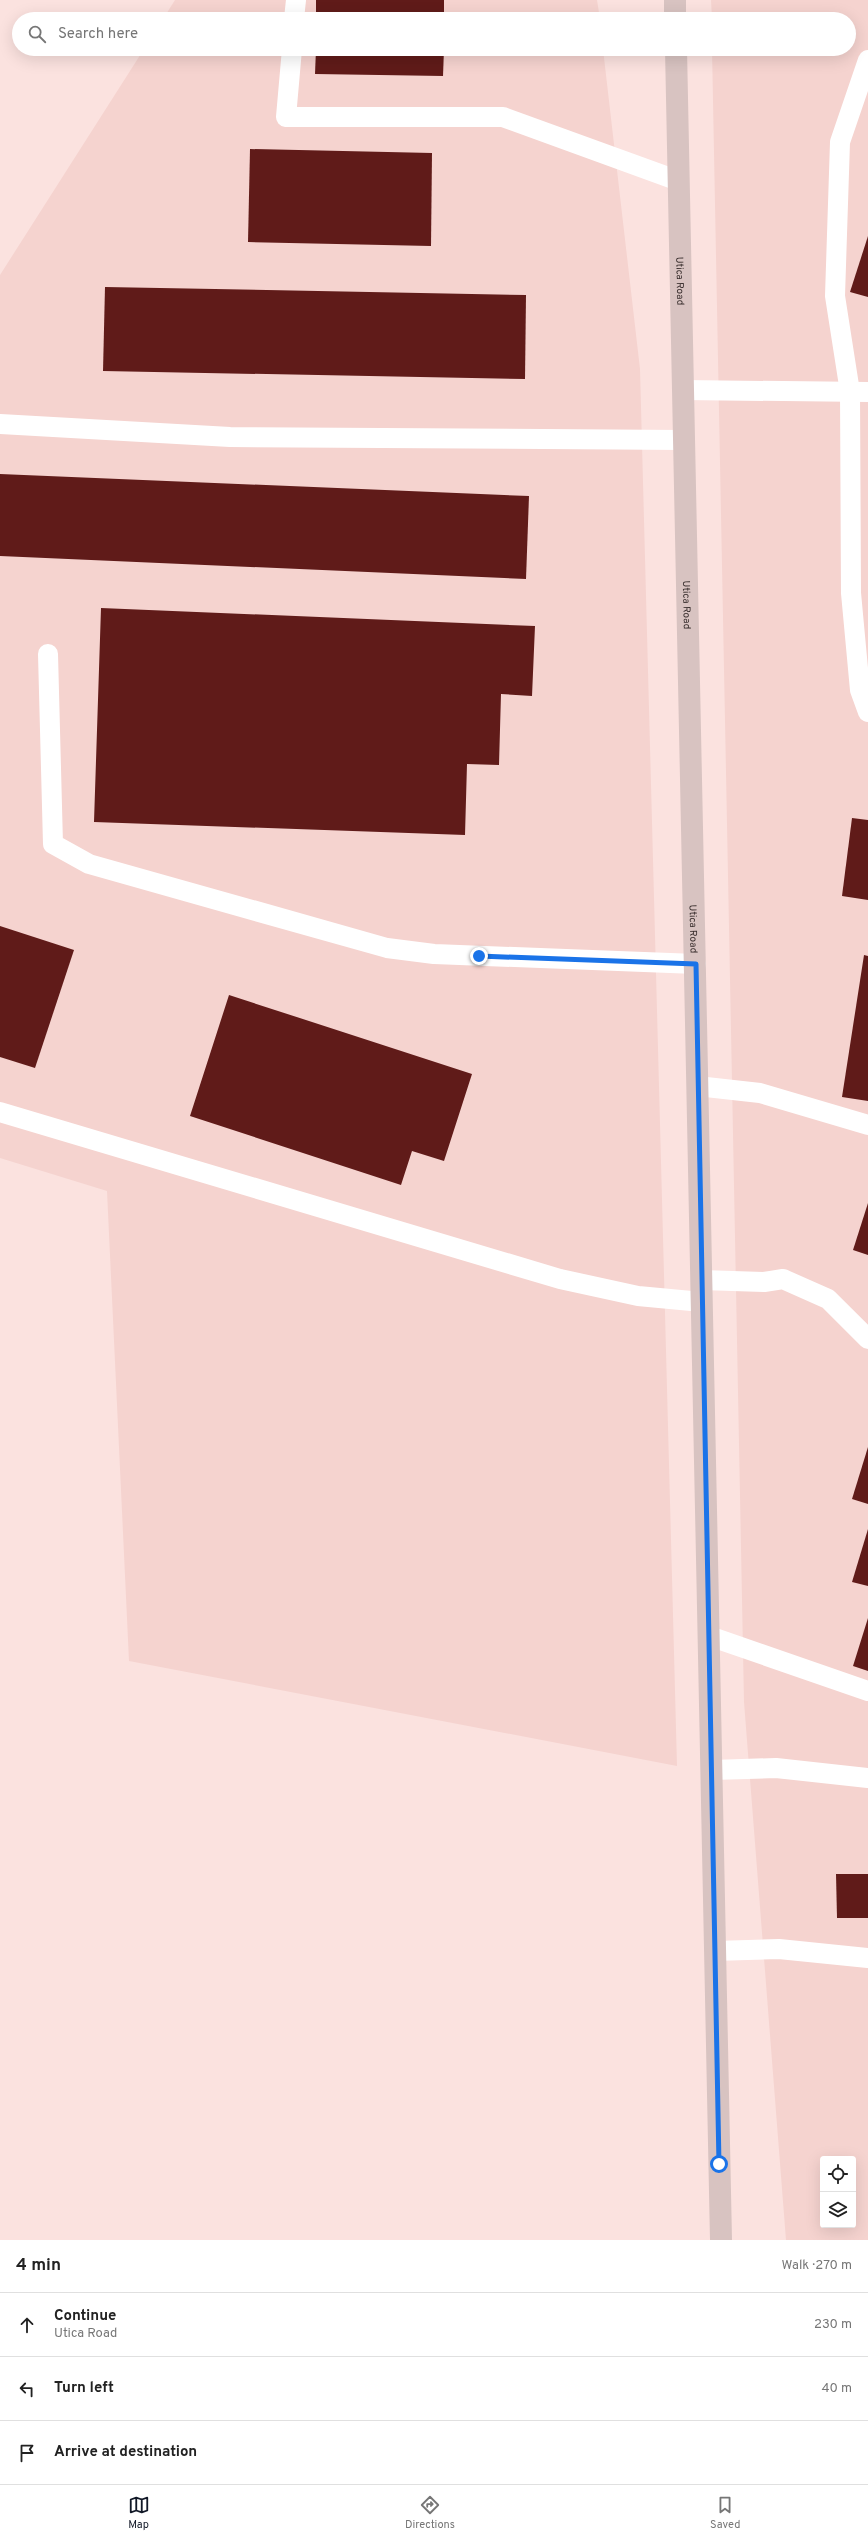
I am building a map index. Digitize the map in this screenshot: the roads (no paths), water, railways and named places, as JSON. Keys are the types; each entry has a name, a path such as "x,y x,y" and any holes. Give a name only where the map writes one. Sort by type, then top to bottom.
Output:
{"street":[{"path":"675,0 675,12"},
{"name":"Utica Road","path":"676,56 721,2240"}],"lane":[{"path":"295,12 296,0"},
{"path":"291,56 286,117 503,117 679,181"},
{"path":"868,60 840,142 836,296 859,392 851,593 860,690 868,712"},
{"path":"682,390 859,392"},
{"path":"0,424 230,437 684,440"},
{"path":"48,654 53,844 89,864 387,948 434,954 696,964"},
{"path":"697,1086 760,1093 868,1125"},
{"path":"0,1112 560,1279 638,1296 702,1302"},
{"path":"701,1280 764,1282 783,1279 828,1300 868,1339"},
{"path":"709,1636 868,1691"},
{"path":"712,1770 776,1768 868,1778"},
{"path":"715,1951 779,1949 868,1958"}]}
